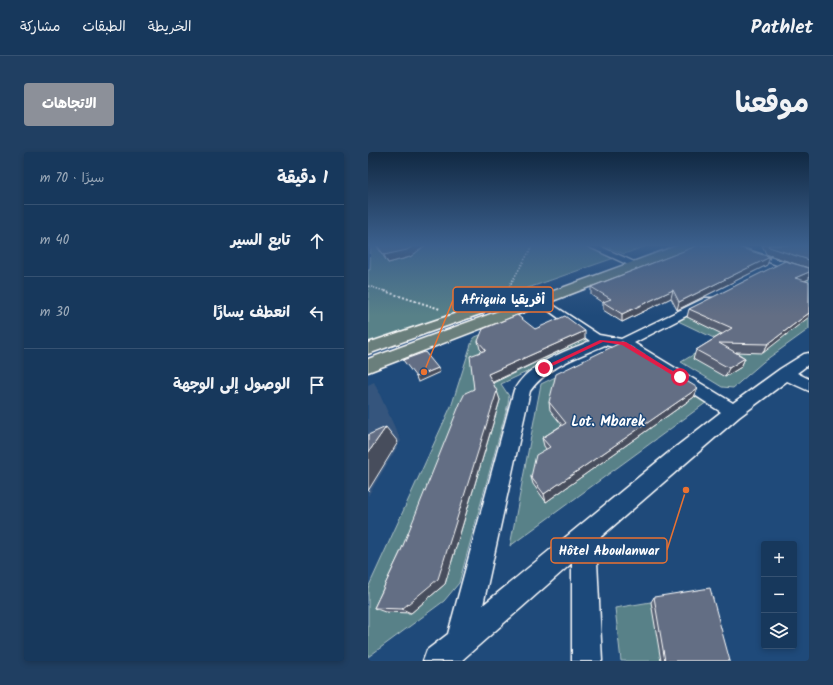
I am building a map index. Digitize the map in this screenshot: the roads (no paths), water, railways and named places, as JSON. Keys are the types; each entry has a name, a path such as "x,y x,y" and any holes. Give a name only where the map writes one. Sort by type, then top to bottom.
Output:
{"main road":[{"path":"368,349 454,318 608,269"},
{"path":"368,366 541,300 614,269"}],"street":[{"path":"764,271 769,269"},
{"path":"795,269 809,273"},
{"path":"624,343 722,293"},
{"path":"541,300 594,338 602,341 624,343 733,412"},
{"path":"460,642 522,390 529,379 544,368 602,341"},
{"path":"438,661 733,412 809,357"},
{"path":"785,373 809,386"},
{"path":"584,538 588,661"}],"place":[{"name":"Afriquia أفريقيا","path":"424,372"},
{"name":"Hôtel Aboulanwar","path":"686,490"}],"district":[{"name":"Lot. Mbarek","path":"608,422"}]}
